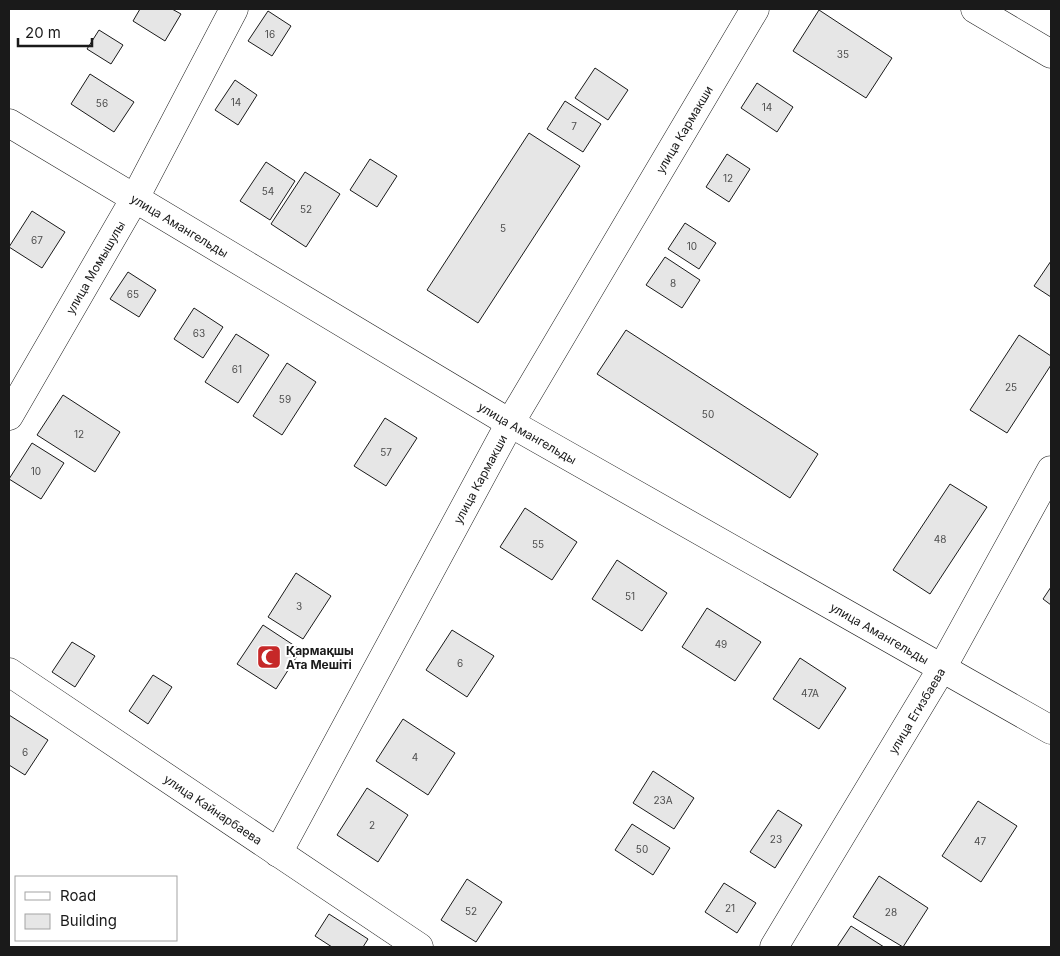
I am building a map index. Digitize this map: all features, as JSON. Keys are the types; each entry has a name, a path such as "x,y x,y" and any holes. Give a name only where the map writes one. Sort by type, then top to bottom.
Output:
{"street":[{"name":"улица Момышулы","path":"9,416 134,198 234,9"},
{"name":"улица Кармакши","path":"278,854 510,423 755,9"},
{"path":"975,9 1051,54"},
{"name":"улица Амангельды","path":"9,123 510,423 1051,730"},
{"name":"улица Егизбаева","path":"774,947 942,668 1051,470"},
{"name":"улица Кайнарбаева","path":"9,672 419,947"}],"building":[{"path":"140,9 172,9 181,14 165,41 133,21"},
{"path":"819,10 892,58 866,98 793,51"},
{"path":"268,11 291,26 272,56 248,41"},
{"path":"99,30 123,45 111,64 87,49"},
{"path":"595,68 628,90 608,120 575,98"},
{"path":"90,74 134,102 114,132 71,104"},
{"path":"235,80 257,95 238,125 215,110"},
{"path":"757,83 793,107 777,132 741,108"},
{"path":"565,101 601,124 583,152 547,129"},
{"path":"529,133 580,166 478,323 427,290"},
{"path":"727,154 750,169 729,202 706,187"},
{"path":"370,159 397,176 377,207 350,190"},
{"path":"266,162 295,181 270,220 240,201"},
{"path":"305,172 340,194 306,247 271,224"},
{"path":"32,211 65,232 42,268 9,247"},
{"path":"685,223 716,243 699,269 668,249"},
{"path":"665,257 700,280 682,308 646,285"},
{"path":"1051,261 1051,297 1034,286"},
{"path":"128,272 156,290 139,317 110,299"},
{"path":"194,308 223,327 203,358 174,339"},
{"path":"626,330 818,454 790,498 597,374"},
{"path":"236,334 269,355 238,403 205,382"},
{"path":"1019,335 1051,356 1051,365 1007,433 970,410"},
{"path":"287,363 316,382 282,435 253,416"},
{"path":"63,395 120,432 95,472 37,435"},
{"path":"385,418 417,438 386,486 354,466"},
{"path":"32,443 64,463 41,499 9,479"},
{"path":"950,484 987,507 930,594 893,570"},
{"path":"525,508 577,542 552,580 500,547"},
{"path":"617,560 667,593 642,631 592,599"},
{"path":"296,573 331,596 303,639 268,617"},
{"path":"1051,587 1051,605 1043,599"},
{"path":"707,608 761,642 735,681 682,647"},
{"name":"Қармақшы Ата Мешіті","path":"263,625 301,650 276,689 237,664"},
{"path":"452,630 494,656 467,697 426,670"},
{"path":"72,642 95,656 75,687 52,672"},
{"path":"800,658 846,688 819,729 773,699"},
{"path":"153,675 172,687 148,724 129,711"},
{"path":"9,715 48,740 25,775 9,765"},
{"path":"403,719 455,753 428,795 376,761"},
{"path":"653,771 694,798 674,829 633,803"},
{"path":"367,788 408,815 378,862 337,835"},
{"path":"978,801 1017,826 981,882 942,856"},
{"path":"778,810 802,825 775,868 750,852"},
{"path":"632,824 670,848 653,875 615,850"},
{"path":"879,876 928,908 903,947 853,917"},
{"path":"467,879 502,902 476,942 441,920"},
{"path":"724,883 756,903 737,933 705,912"},
{"path":"329,914 368,939 363,947 332,947 315,936"},
{"path":"851,926 884,947 837,947"}],"place":[{"name":"Қармақшы Ата Мешіті","path":"269,657"}]}
